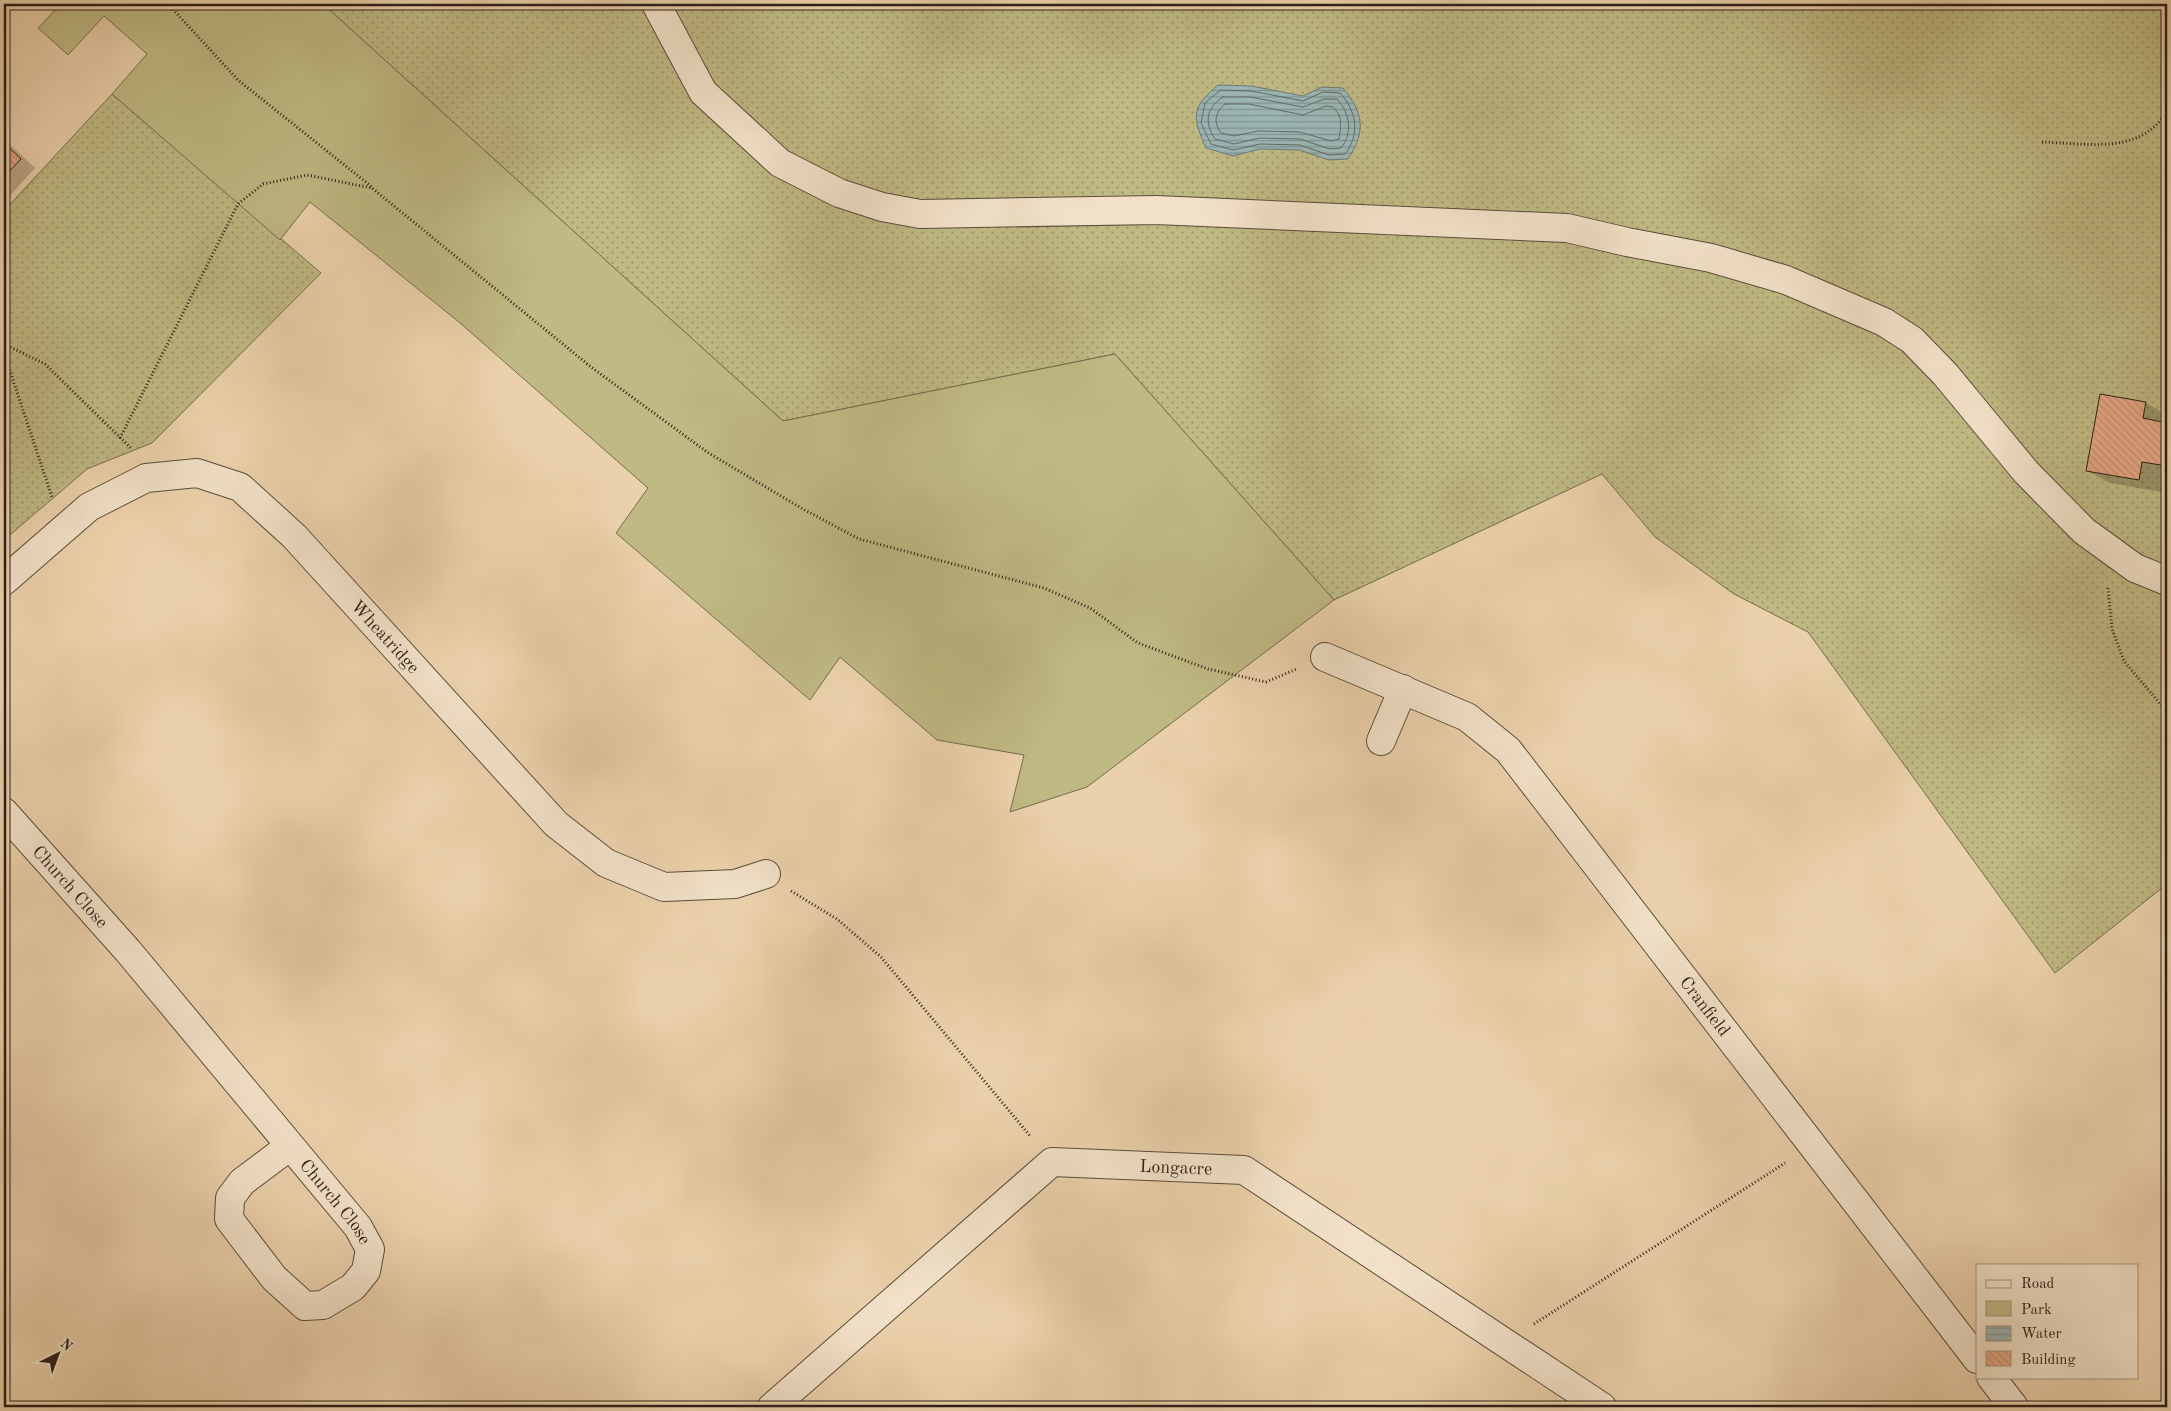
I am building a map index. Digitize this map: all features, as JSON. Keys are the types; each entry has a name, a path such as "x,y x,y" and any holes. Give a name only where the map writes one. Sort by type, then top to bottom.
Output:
{"street":[{"path":"656,4 703,92 746,134 780,164 839,193 882,207 920,214 1156,210 1567,228 1711,258 1786,280 1884,322 1912,340 1945,374 2026,472 2084,530 2135,568 2167,581"},
{"name":"Wheatridge","path":"4,581 89,507 146,478 196,473 240,487 294,536 556,824 606,863 664,887 735,884 766,874"},
{"name":"Cranfield","path":"1325,657 1467,717 1508,750 1976,1358"},
{"path":"1381,741 1403,689"},
{"name":"Church Close","path":"4,812 128,951 358,1227 370,1249 366,1271 353,1287 323,1306 305,1306 274,1278 229,1219 230,1198 242,1182 290,1146"},
{"path":"772,1407 1052,1162"},
{"name":"Longacre","path":"1052,1162 1244,1170 1602,1407"},
{"path":"1992,1378 2014,1407"}],"path":[{"path":"168,4 238,80 591,367 707,452 859,539 1044,588 1090,608 1138,643 1208,669 1266,682 1325,657"},
{"path":"2042,142 2111,145 2139,138 2161,121 2167,111"},
{"path":"120,438 238,204 263,184 307,175 372,188"},
{"path":"4,344 45,364 141,459 146,478"},
{"path":"4,353 62,530"},
{"path":"2116,554 2108,580 2112,629 2124,661 2167,712"},
{"path":"766,874 837,920 881,957 1052,1162"},
{"path":"1505,1343 1813,1145"}],"green space":[{"path":"61,4 323,4 783,421 1115,354 1334,600 1087,787 1010,812 1024,755 937,740 840,657 810,700 616,533 648,488 459,322 310,202 280,240 112,94 147,54 104,16 68,55 38,28"},
{"path":"323,4 2167,4 2167,884 2055,973 1808,632 1734,594 1655,537 1602,474 1334,600 1115,354 783,421"},
{"path":"112,94 321,273 152,443 87,469 4,540 4,211"}],"water":[{"path":"1218,85 1251,86 1303,96 1322,87 1343,88 1359,114 1360,131 1358,140 1348,159 1329,160 1299,150 1260,149 1233,156 1206,148 1198,128 1197,113 1203,100"}],"building":[{"path":"4,143 21,159 4,177"},
{"path":"2100,394 2146,402 2143,418 2167,423 2167,466 2142,462 2139,480 2086,471"}]}
